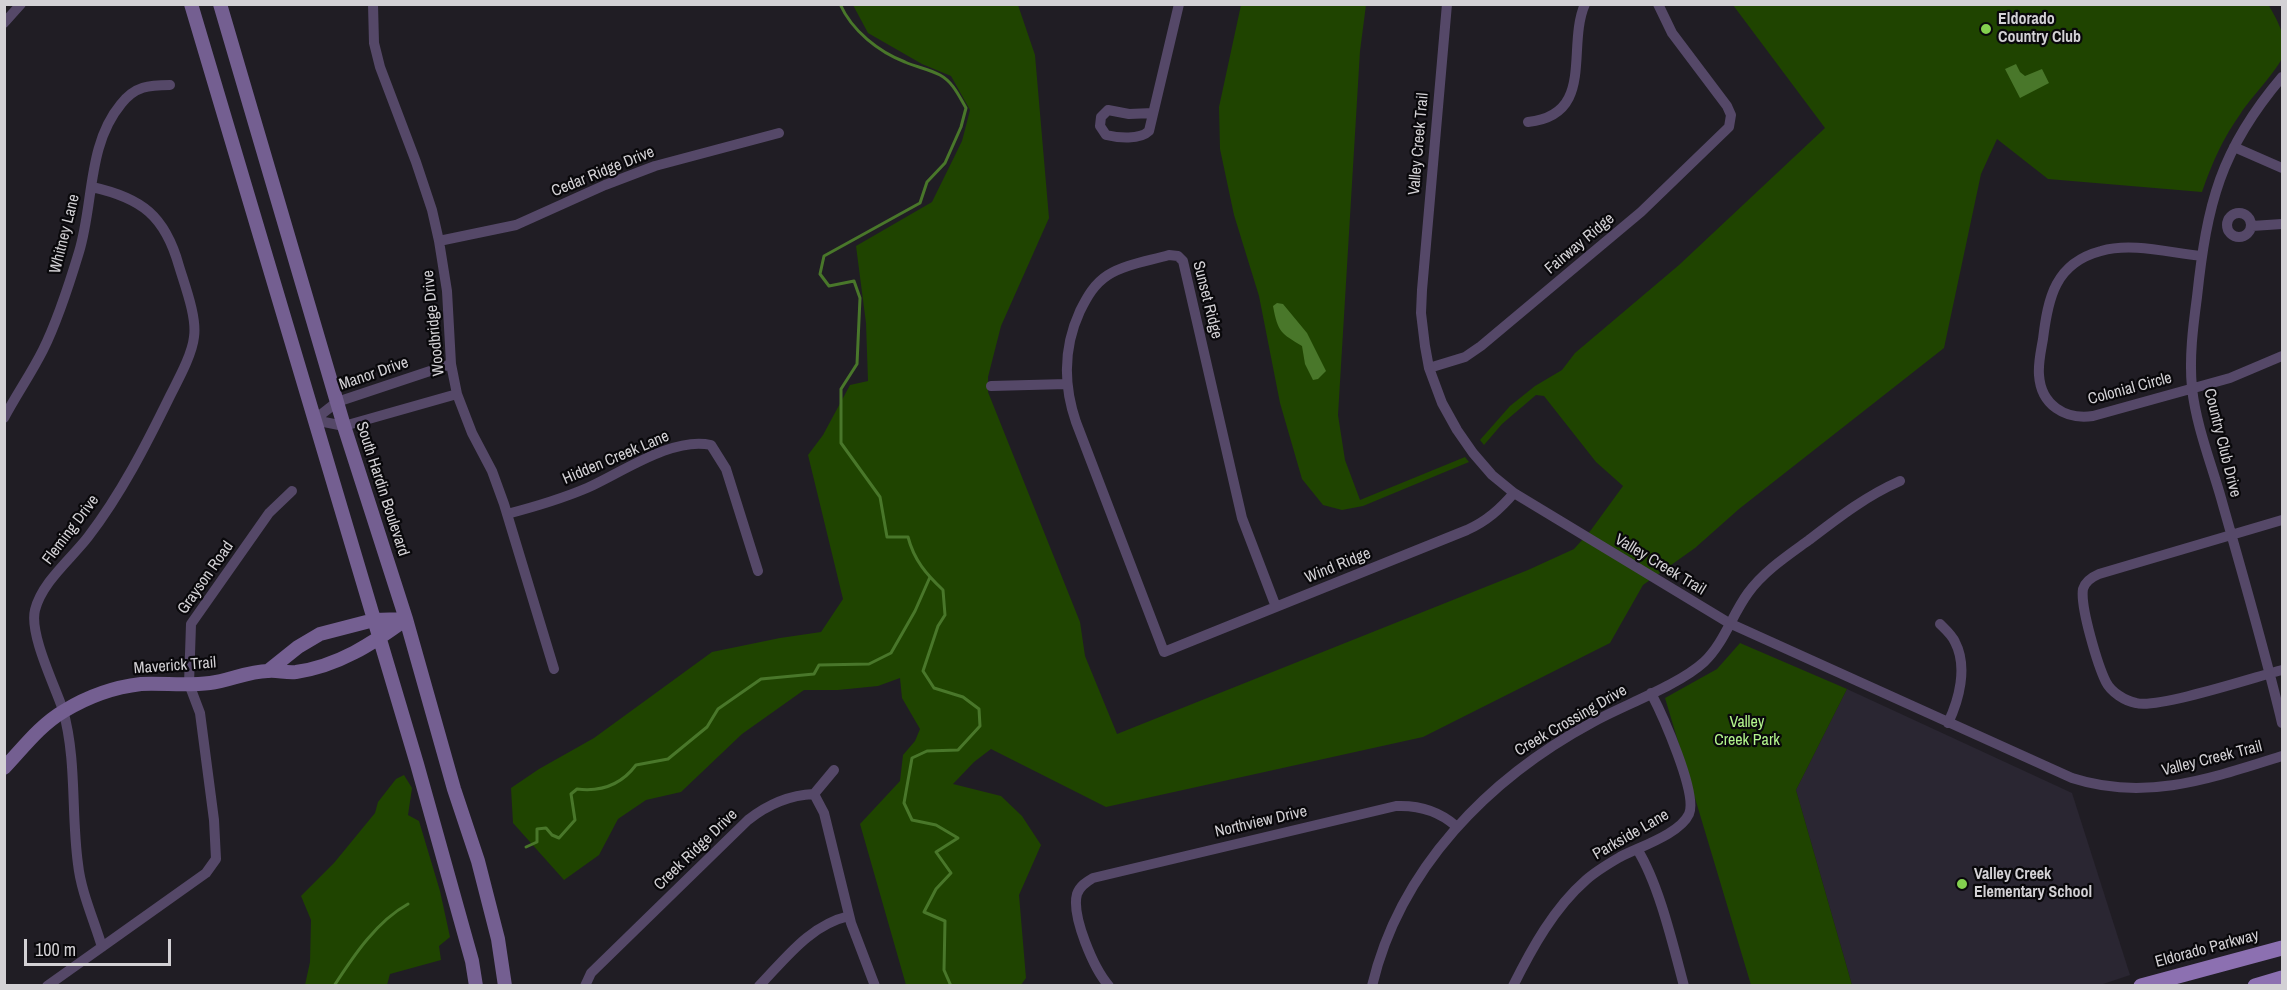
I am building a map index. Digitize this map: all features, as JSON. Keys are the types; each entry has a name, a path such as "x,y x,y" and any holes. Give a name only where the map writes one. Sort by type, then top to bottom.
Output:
{"main road":[{"path":"191,4 380,638 453,890 472,961 476,986"},
{"name":"South Hardin Boulevard","path":"219,4 344,426 406,619 492,911 505,986"},
{"path":"268,671 298,646 320,634 374,620 406,619"},
{"name":"Maverick Trail","path":"4,768 35,734 63,711 94,696 142,684 212,683 232,676 268,671 293,672 325,666 380,638 406,619"},
{"name":"Eldorado Parkway","path":"2141,986 2283,948"},
{"path":"2255,986 2283,978"}],"street":[{"path":"4,23 21,4"},
{"name":"Woodbridge Drive","path":"373,4 374,43 378,59 417,162 439,241 447,291 451,364 457,394 472,433 492,471 554,669"},
{"path":"1153,113 1129,114 1108,110 1101,117 1100,126 1109,136 1144,136 1149,131 1179,4"},
{"name":"Valley Creek Trail","path":"1447,4 1421,301 1423,336 1429,368 1442,403 1465,442 1483,465 1514,493 1729,623 2059,773 2108,787 2139,789 2174,786 2283,756"},
{"path":"1528,122 1552,117 1564,106 1571,94 1576,73 1580,20 1585,4"},
{"name":"Fairway Ridge","path":"1429,368 1465,357 1487,342 1641,212 1729,128 1730,111 1672,33 1658,4"},
{"name":"Country Club Drive","path":"2283,77 2253,114 2234,147 2212,201 2201,256 2192,336 2192,387 2196,411 2283,723"},
{"name":"Whitney Lane","path":"4,418 43,350 63,301 80,249 97,156 106,128 121,103 145,86 170,85"},
{"name":"Cedar Ridge Drive","path":"439,241 516,225 605,185 655,166 779,133"},
{"path":"2234,147 2283,168"},
{"name":"Fleming Drive","path":"92,187 113,191 144,206 154,214 176,253 194,324 194,338 179,377 146,445 88,537 43,592 34,611 35,633 63,711 73,787 78,866 102,946"},
{"path":"2252,226 2283,224"},
{"name":"Colonial Circle","path":"2201,256 2124,248 2101,250 2078,261 2065,272 2052,291 2047,306 2039,366 2040,383 2048,400 2060,411 2076,417 2100,414 2238,375 2283,356"},
{"name":"Sunset Ridge","path":"1164,652 1076,422 1067,384 1066,364 1072,330 1084,304 1094,287 1107,276 1124,268 1169,255 1180,258 1184,264 1242,518 1276,607"},
{"name":"Manor Drive","path":"315,420 337,402 451,364"},
{"path":"991,386 1067,384"},
{"path":"315,420 344,426 457,394"},
{"name":"Hidden Creek Lane","path":"507,514 584,489 661,453 699,442 711,445 726,469 758,571"},
{"name":"Creek Crossing Drive","path":"1372,986 1390,929 1409,893 1456,826 1493,791 1536,756 1590,723 1692,672 1704,662 1722,639 1729,623 1751,589 1775,566 1862,500 1900,481"},
{"name":"Grayson Road","path":"102,946 206,873 216,859 213,809 200,713 189,684 190,624 269,513 292,491"},
{"name":"Wind Ridge","path":"1164,652 1478,525 1497,511 1514,493"},
{"path":"2283,520 2099,574 2091,578 2083,590 2091,636 2107,684 2114,692 2135,703 2161,702 2283,670"},
{"path":"1940,624 1955,640 1961,662 1961,684 1956,706 1948,723"},
{"name":"Parkside Lane","path":"1513,986 1543,931 1584,882 1601,869 1677,828 1690,813 1691,799 1675,746 1664,716 1651,693"},
{"path":"834,770 814,794 824,813 849,916 875,986"},
{"name":"Creek Ridge Drive","path":"585,986 591,974 748,820 771,805 814,794"},
{"name":"Northview Drive","path":"1109,986 1094,964 1086,944 1076,903 1081,886 1086,881 1104,874 1396,806 1412,806 1428,810 1456,826"},
{"path":"1637,849 1645,861 1654,885 1684,986"},
{"path":"759,986 813,931 826,923 849,916"},
{"path":"47,986 102,946"}],"shaded area":[{"path":"2016,64 2025,76 2042,69 2049,83 2020,98 2005,69"},
{"path":"1277,303 1283,304 1307,333 1326,371 1318,379 1313,380 1305,364 1302,346 1285,335 1279,327 1273,306"},
{"name":"Valley Creek Elementary School","path":"1847,689 2072,793 2130,975 2097,986 1852,985 1796,790"}],"green space":[{"name":"Eldorado Country Club","path":"2268,4 2282,35 2282,57 2229,132 2202,192 2048,179 1997,139 1981,174 1944,348 1739,509 1695,548 1643,585 1610,643 1423,737 1106,807 991,749 974,762 953,784 1001,796 1022,816 1041,845 1019,895 1026,978 1021,985 906,985 860,824 900,781 903,755 915,741 920,729 902,698 900,678 878,686 838,690 804,690 742,734 681,792 646,800 618,819 599,855 564,880 513,823 511,788 539,769 594,738 712,652 821,632 843,599 808,455 823,435 850,385 868,381 866,323 856,246 932,202 962,141 970,110 951,76 922,64 868,33 853,5 1018,5 1035,55 1049,218 1001,326 988,377 988,392 1080,622 1085,656 1117,734 1528,570 1574,549 1591,530 1623,486 1596,462 1544,396 1536,395 1502,424 1484,445 1480,440 1510,406 1535,386 1562,370 1575,353 1679,265 1825,128 1733,5"},
{"path":"1241,5 1366,5 1360,51 1338,415 1345,460 1360,500 1465,457 1469,462 1363,506 1342,510 1323,505 1302,479 1280,403 1259,296 1234,215 1220,149 1219,107"},
{"name":"Valley Creek Park","path":"1740,643 1847,689 1796,790 1852,985 1751,985 1665,698 1717,669"},
{"path":"404,775 412,788 408,815 419,821 440,891 450,937 439,946 441,960 390,974 387,985 305,985 310,962 311,920 301,896 334,863 375,813 378,802 396,779"}],"waterway":[{"path":"840,4 859,32 876,46 895,58 931,71 949,81 966,108 961,127 945,163 927,182 920,203 824,256 820,274 829,286 854,281 860,298 857,364 841,389 841,443 880,497 887,537 908,537 921,566 943,590 945,615 938,626 923,671 934,688 963,697 979,709 980,726 958,750 927,751 912,758 904,803 912,820 936,825 958,838 936,852 951,873 936,889 924,912 945,921 944,970 951,986"},
{"path":"526,847 537,842 537,829 546,828 552,835 559,838 575,820 571,794 577,789 586,790 610,786 624,778 636,765 668,759 707,727 718,709 761,679 814,674 819,665 869,664 891,653 915,611 930,577"},
{"path":"334,986 376,929 408,904"}],"place":[{"name":"Eldorado Country Club","path":"1986,29"},
{"name":"Valley Creek Elementary School","path":"1962,884"}]}
